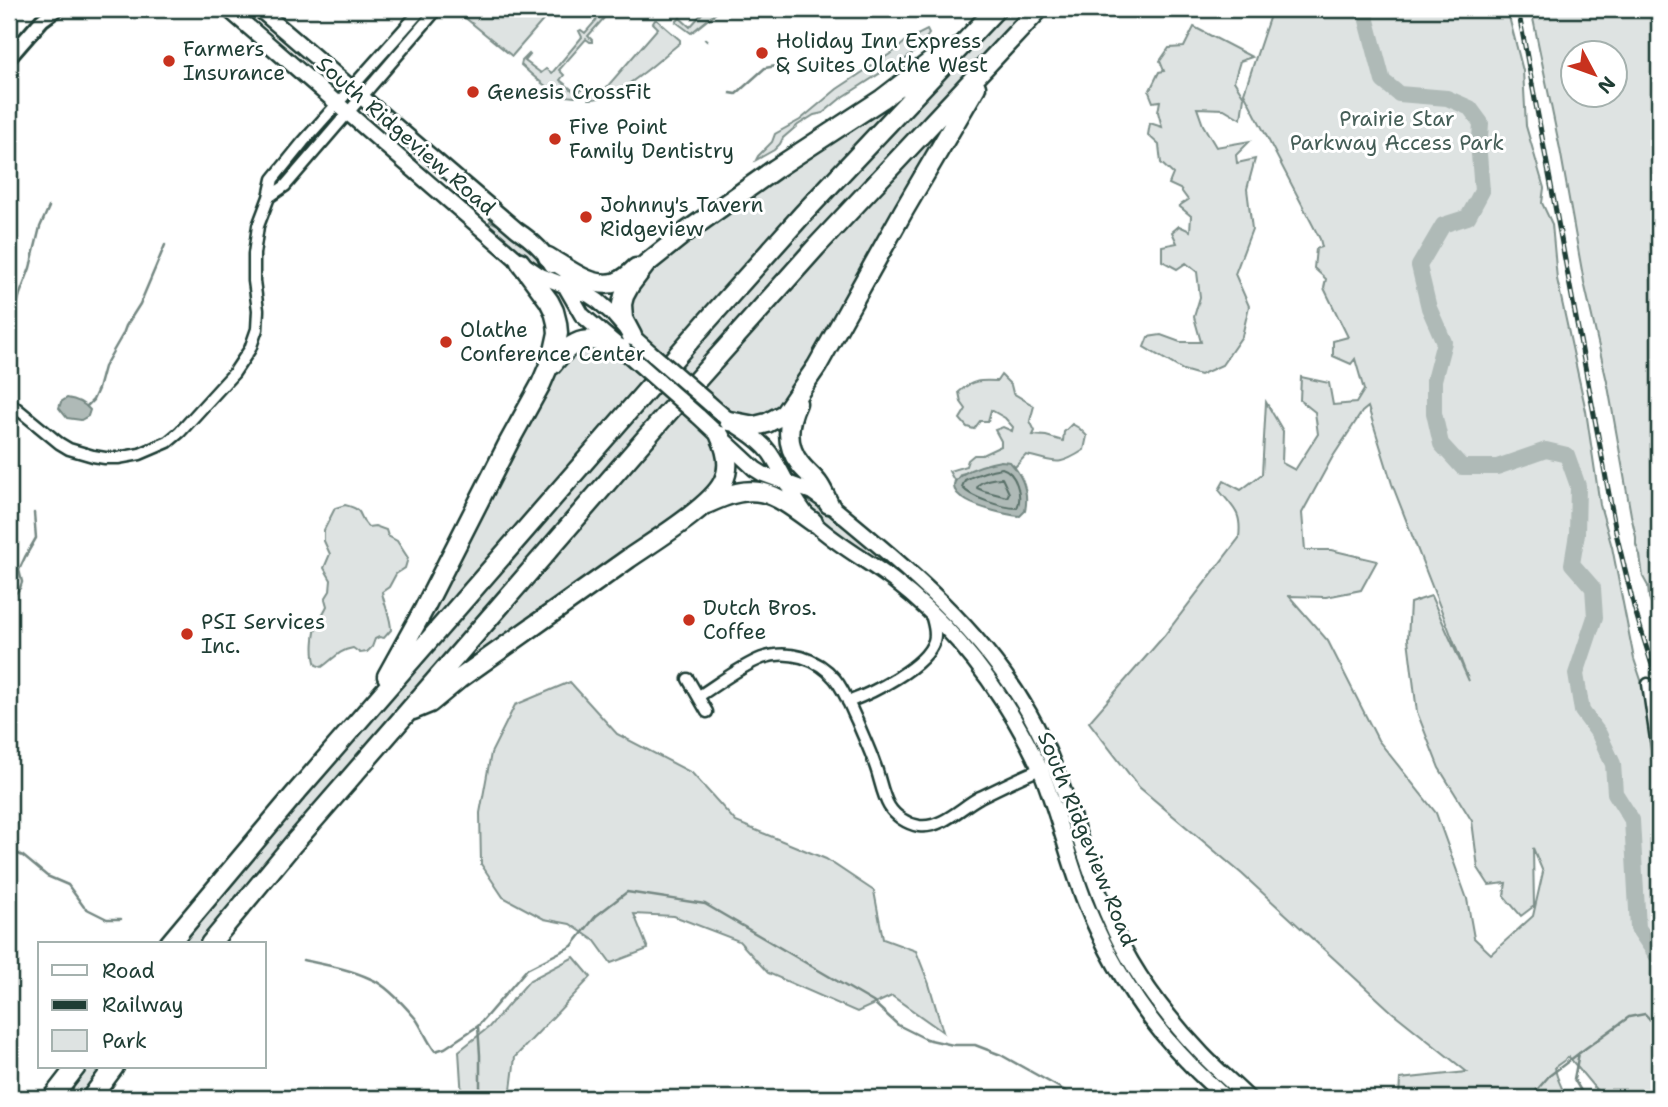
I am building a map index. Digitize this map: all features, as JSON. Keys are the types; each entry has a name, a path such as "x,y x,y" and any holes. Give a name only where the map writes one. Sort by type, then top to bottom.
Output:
{"highway":[{"path":"171,942 370,707 708,320 802,215 996,9"},
{"path":"212,942 406,713 755,314 1039,9"},
{"path":"370,707 405,645 509,442 541,384 565,350 588,340 627,343 622,304 629,285 646,264 775,169 882,99 938,56 965,41"},
{"path":"829,504 818,483 800,464 790,443 790,419 817,366 952,127 1000,50"},
{"path":"548,257 589,281 602,283 619,281 646,264"},
{"path":"520,262 549,301 558,323 557,343 541,384"},
{"path":"406,713 430,703 458,679 708,501 723,482 727,467 725,429 767,423 784,414 817,366"},
{"path":"692,513 726,496 741,491 758,491 783,500 813,522"},
{"path":"52,1098 75,1068"},
{"path":"91,1098 113,1068"}],"main road":[{"name":"South Ridgeview Road","path":"229,9 520,262 541,276 589,295 612,313 639,364 698,416 761,443 769,451 800,506 813,522 838,543 893,580 958,641 978,665 1047,767 1073,817 1111,923 1135,967 1156,1000 1202,1054 1244,1094"},
{"name":"South Ridgeview Road","path":"259,9 536,244 548,257 582,315 627,343 650,352 709,403 755,469 812,492 829,504 963,623 1008,679 1035,724 1077,881 1096,929 1120,974 1143,1009 1186,1061 1224,1097"},
{"path":"943,626 963,623"},
{"path":"1143,1009 1156,1000"}],"street":[{"path":"9,58 44,14 57,9"},
{"path":"269,197 285,186 422,9"},
{"path":"357,92 432,15 434,9"},
{"path":"9,402 59,443 83,454 105,458 130,457 168,442 234,373 254,339 258,320 253,263 258,226 273,179 286,162 343,109"},
{"path":"931,614 935,632 933,645"},
{"path":"848,702 899,677 933,645 958,641"},
{"path":"698,696 754,662 773,656 788,655 811,661 829,673 841,688 874,762 888,804 898,816 912,824 924,826 944,821 980,797 1047,767"},
{"path":"688,679 707,712"},
{"path":"1648,684 1659,760"}],"green space":[{"path":"455,9 553,9 512,56 463,16 461,11"},
{"path":"606,9 612,9 588,36 592,42 586,39 559,70 564,75 560,80 576,93 582,89 575,97 553,91 521,65 529,54 525,61 541,73 546,69 552,73 582,37 579,31 585,33"},
{"path":"706,9 721,9 691,33 676,22 680,18 690,27"},
{"path":"1005,9 1029,9 204,942 184,942 397,687 696,344 850,173"},
{"name":"Prairie Star Parkway Access Park","path":"1272,9 1507,9 1523,71 1526,126 1544,188 1542,203 1552,224 1557,279 1586,411 1600,505 1649,714 1659,787 1659,1098 1603,1098 1569,1057 1555,1067 1565,1098 1399,1098 1400,1079 1467,1072 1392,1012 1242,874 1139,787 1089,722 1164,636 1239,538 1238,516 1219,490 1224,481 1241,490 1262,474 1266,402 1283,431 1282,463 1295,470 1318,434 1315,412 1300,400 1301,377 1329,383 1333,405 1356,403 1364,390 1355,359 1351,364 1333,356 1333,341 1348,337 1324,288 1326,279 1314,268 1316,249 1322,247 1320,239 1244,93","holes":["1368,407 1392,484 1469,681 1431,596 1410,603 1408,639 1417,712 1439,768 1472,821 1478,868 1489,885 1506,883 1504,896 1521,916 1534,906 1533,848 1543,872 1533,916 1491,954 1474,938 1467,899 1436,813 1378,740 1328,641 1289,596 1326,597 1361,590 1377,561 1331,550 1305,550 1302,513 1332,458"]},
{"path":"1531,9 1659,9 1659,621 1643,577 1608,386 1584,282"},
{"path":"655,20 680,40 680,43 624,87 600,98 589,99 595,92 600,95 658,28 653,23"},
{"path":"1194,27 1252,57 1240,61 1234,81 1244,97 1241,119 1224,109 1197,108 1216,147 1250,141 1236,155 1237,163 1255,159 1247,189 1252,229 1235,274 1249,306 1242,336 1222,365 1200,375 1183,370 1144,347 1148,337 1161,335 1180,342 1201,342 1194,317 1200,297 1197,272 1186,263 1177,269 1162,261 1162,246 1177,243 1172,232 1179,226 1190,231 1191,216 1179,206 1188,200 1180,189 1169,184 1173,174 1161,163 1159,145 1148,135 1150,123 1162,127 1158,112 1160,101 1153,102 1149,92 1159,72 1164,71 1160,61 1169,48 1184,47"},
{"path":"927,30 929,34 907,58 840,99 823,113 798,125 774,150 756,160 772,142 775,134 800,120 837,89 907,40"},
{"path":"897,96 721,292 416,641 413,640 557,368 576,351 596,348 615,355 635,369 655,348 632,324 630,299 638,284 667,255 802,156"},
{"path":"949,117 791,395 774,413 754,418 733,414 711,397 691,419 709,433 718,450 718,475 712,485 585,584 461,667 750,333"},
{"path":"490,221 521,240 547,267 543,270 532,264 487,225"},
{"path":"1001,375 1011,385 1013,393 1034,406 1030,421 1035,431 1033,435 1063,441 1064,432 1072,424 1087,436 1084,450 1056,462 1026,455 1015,467 1009,462 961,474 955,482 949,471 966,466 974,455 982,455 1001,446 995,430 1003,427 1012,431 1013,427 1005,418 991,410 988,421 980,421 974,429 967,427 960,419 966,409 959,392 976,382 997,381"},
{"path":"806,497 816,502 899,570 897,572 885,562 865,554 840,537 817,515 804,499"},
{"path":"345,505 359,511 368,527 375,526 386,530 388,536 397,541 408,558 405,568 396,574 389,587 382,592 391,630 384,638 375,639 367,652 348,649 322,667 316,665 314,644 316,627 327,606 325,599 330,591 331,580 324,568 330,554 324,541 324,530 335,508"},
{"path":"570,682 617,734 692,773 736,822 826,859 874,891 883,939 916,951 943,1032 892,996 857,1012 768,973 739,941 674,916 634,914 648,949 611,963 595,941 570,924 544,919 503,897 481,864 480,813 491,753 515,705"},
{"path":"574,957 591,977 515,1057 510,1098 462,1098 459,1051 489,1027 530,980"},
{"path":"84,1068 98,1068 101,1071 83,1098 62,1098"}],"water":[{"path":"67,398 88,408 88,416 81,420 67,418 59,408 61,402"},
{"path":"1001,461 1010,462 1024,485 1026,504 1025,511 1020,516 972,504 957,493 954,486 963,474"}],"waterway":[{"path":"1364,9 1383,81 1399,94 1447,98 1470,108 1481,123 1479,154 1482,191 1468,217 1443,225 1419,266 1429,308 1444,342 1434,380 1434,413 1441,444 1462,467 1497,467 1546,450 1567,455 1578,486 1577,534 1572,564 1593,588 1595,617 1576,674 1582,711 1599,734 1613,764 1615,793 1632,820 1638,928 1659,959"},
{"path":"730,93 736,94 765,68 776,66"},
{"path":"9,334 40,227 49,207"},
{"path":"87,406 98,389 104,367 140,304 165,245"},
{"path":"9,601 20,588 22,582 19,570 36,538 34,513"},
{"path":"9,850 23,856 47,876 68,885 84,907 107,919 121,919"},
{"path":"303,960 355,973 383,986 416,1019 435,1051 445,1048 478,1026 527,969 572,946 596,916 627,892 705,904 873,1002 898,1025 926,1039 953,1045 975,1045 1001,1055 1078,1098"},
{"path":"1530,1098 1549,1076 1629,1017 1645,1014 1659,1029"},
{"path":"478,1026 480,1098"},
{"path":"1579,1053 1574,1079 1585,1098"},
{"path":"1438,1098 1463,1095 1469,1098"}],"railway":[{"path":"1518,9 1617,537 1634,607 1659,688"}],"place":[{"name":"Holiday Inn Express & Suites Olathe West","path":"762,53"},
{"name":"Farmers Insurance","path":"169,61"},
{"name":"Genesis CrossFit","path":"473,92"},
{"name":"Five Point Family Dentistry","path":"555,139"},
{"name":"Johnny's Tavern Ridgeview","path":"586,217"},
{"name":"Olathe Conference Center","path":"446,342"},
{"name":"Dutch Bros. Coffee","path":"689,620"},
{"name":"PSI Services Inc.","path":"187,634"}]}
